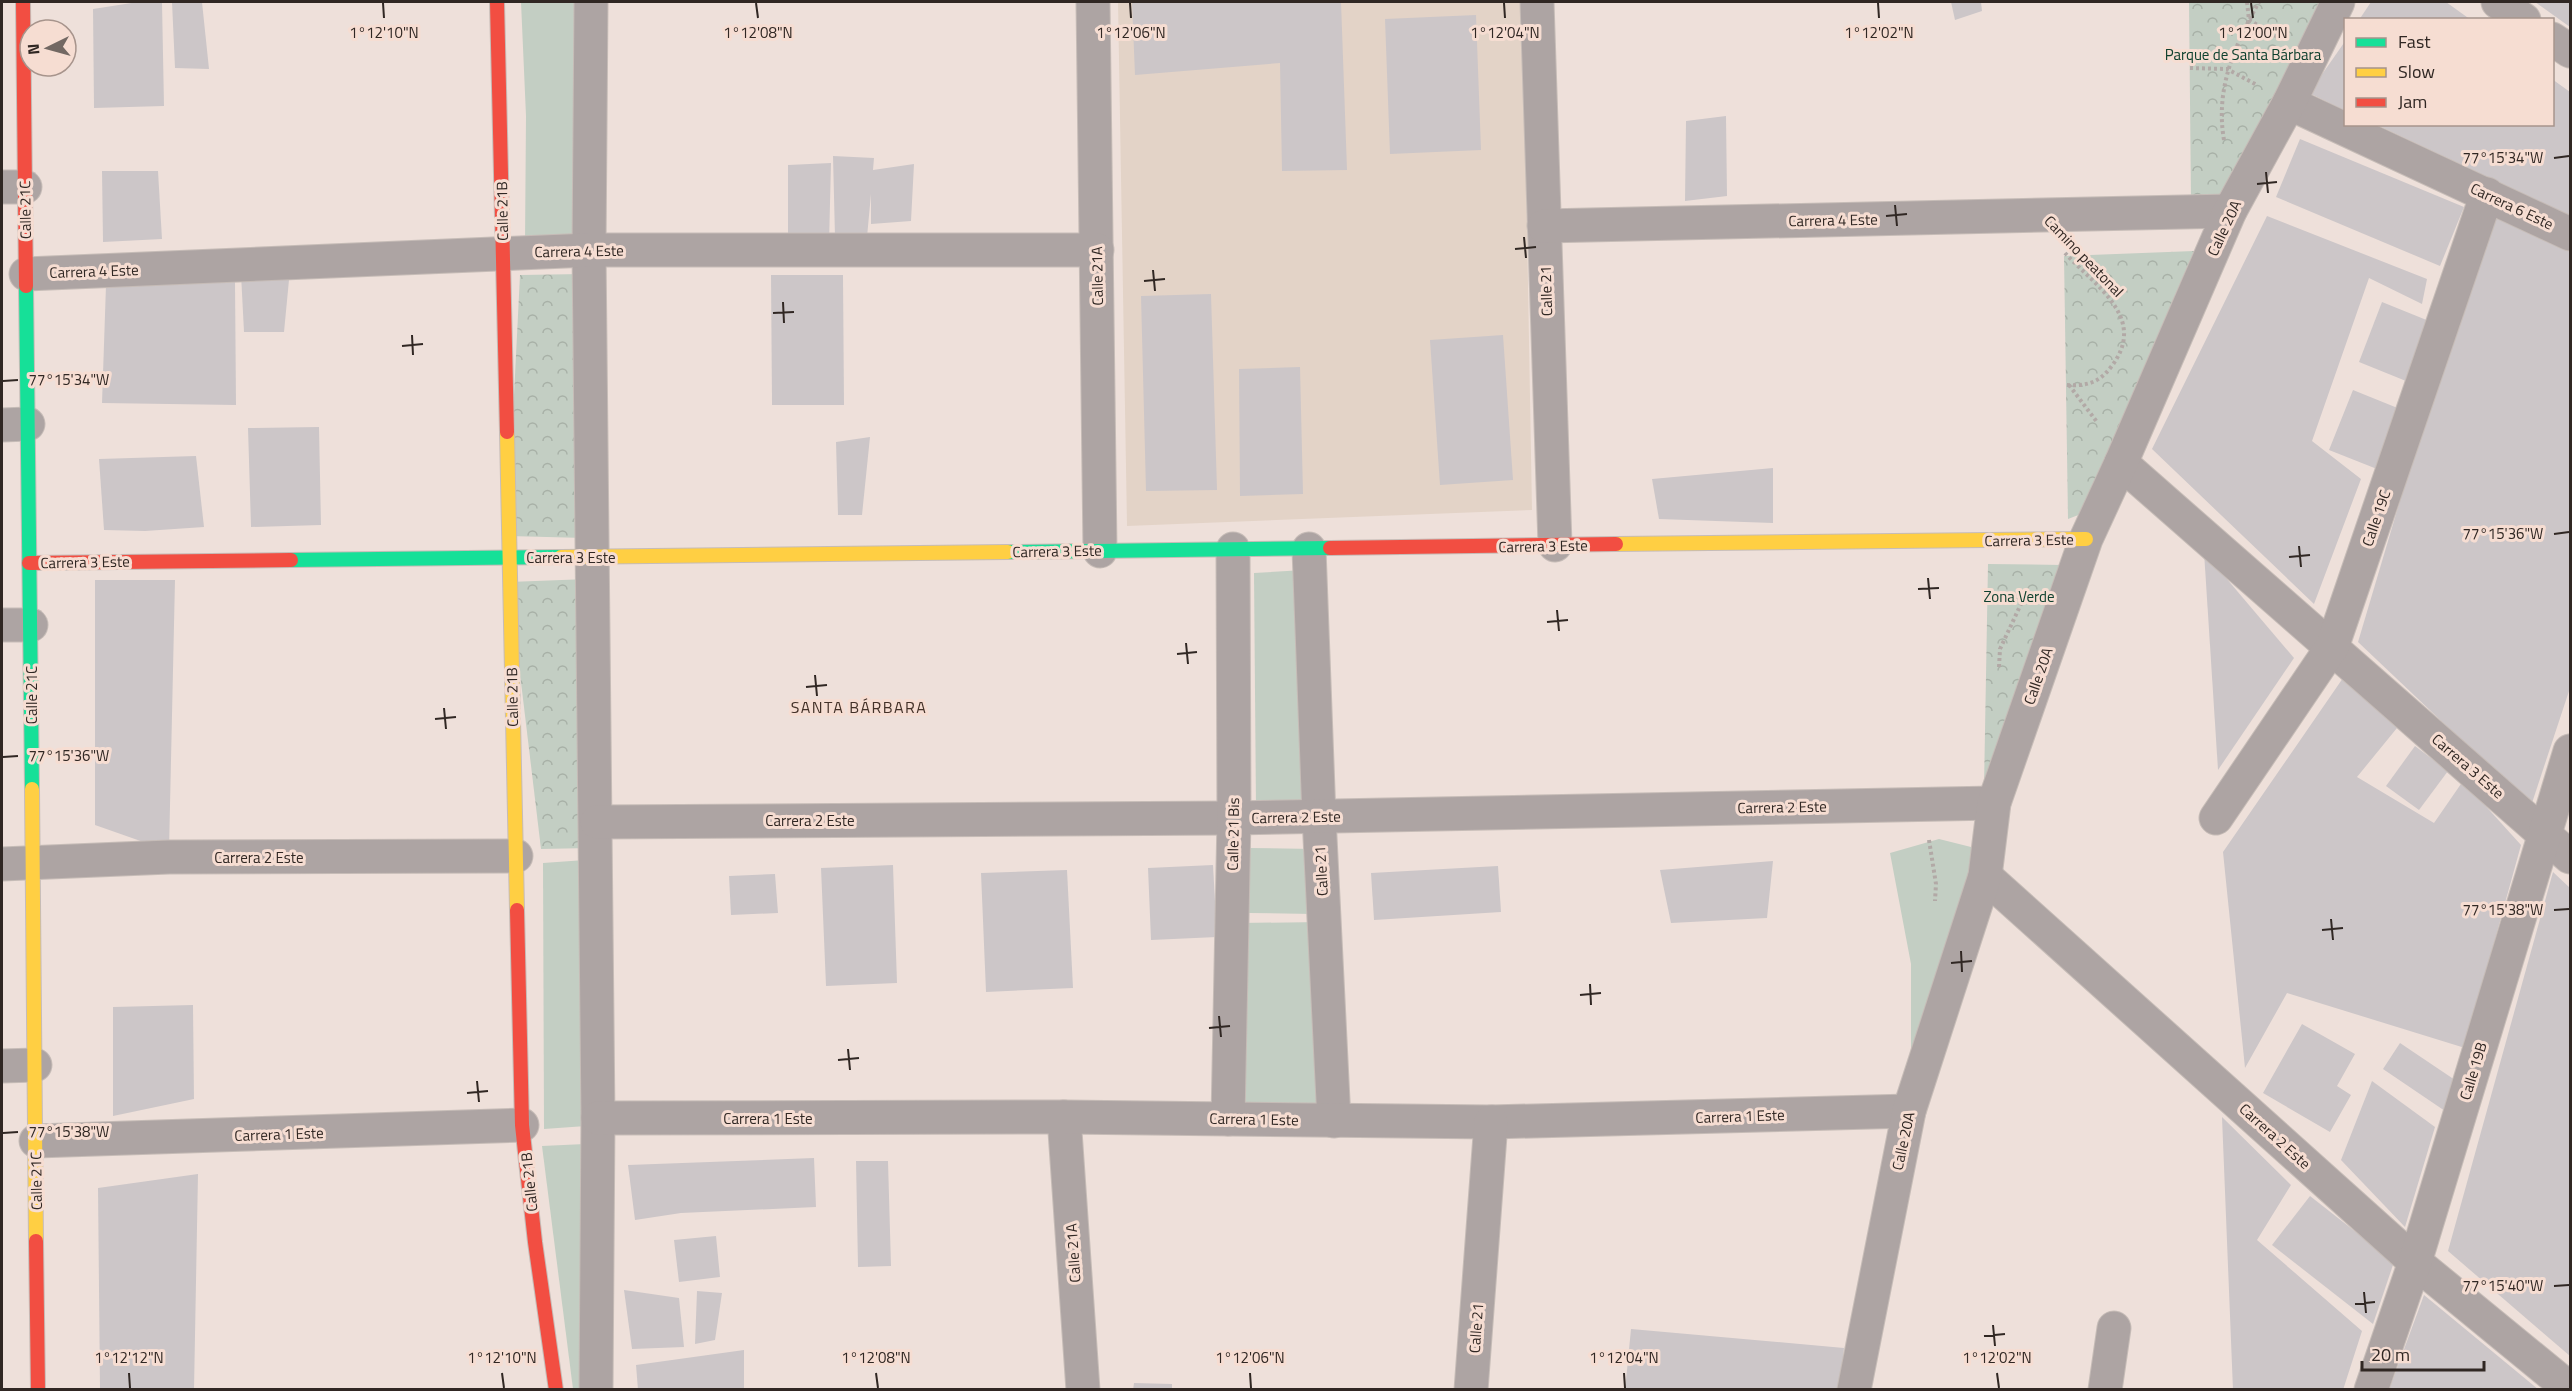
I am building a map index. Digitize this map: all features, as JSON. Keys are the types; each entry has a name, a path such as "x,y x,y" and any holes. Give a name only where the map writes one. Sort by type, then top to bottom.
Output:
{"street":[{"name":"Calle 21C","path":"23,2 13,187 26,274 15,425 29,563 16,625 17,864 35,1065 39,1389"},
{"name":"Calle 21B","path":"497,2 522,1125 535,1242 556,1389"},
{"path":"591,2 589,250 597,822 596,1389"},
{"name":"Calle 21A","path":"1094,2 1100,551"},
{"name":"Calle 21","path":"1537,2 1555,545"},
{"name":"Calle 20A","path":"1854,1389 1909,1111 1985,876 1994,804 2086,539 2230,211 2289,103 2338,2"},
{"path":"2498,2 2521,18"},
{"path":"2554,40 2571,51"},
{"name":"Carrera 6 Este","path":"2289,103 2571,234"},
{"name":"Calle 19C","path":"2216,818 2332,647 2487,194"},
{"name":"Carrera 4 Este","path":"1544,226 2230,211"},
{"name":"Carrera 4 Este","path":"26,274 589,250 1097,250"},
{"name":"Carrera 3 Este","path":"2121,463 2571,856"},
{"name":"Carrera 3 Este","path":"29,563 2086,539"},
{"name":"Calle 21 Bis","path":"1227,1119 1234,818 1233,549"},
{"name":"Calle 21","path":"1310,549 1319,817 1334,1121"},
{"name":"Calle 19B","path":"2371,1389 2415,1262 2571,751"},
{"name":"Carrera 2 Este","path":"597,822 1319,817 1994,804"},
{"name":"Carrera 2 Este","path":"17,864 169,857 516,856"},
{"name":"Carrera 2 Este","path":"1985,876 2415,1262 2571,1389"},
{"path":"2,1066 35,1065"},
{"name":"Carrera 1 Este","path":"598,1118 1064,1117 1491,1122 1909,1111"},
{"name":"Calle 21A","path":"1064,1117 1083,1389"},
{"name":"Calle 21","path":"1471,1389 1491,1122"},
{"name":"Carrera 1 Este","path":"36,1141 522,1125"},
{"path":"2105,1389 2114,1328"}],"path":[{"path":"2247,2 2249,20"},
{"path":"2225,144 2222,102 2228,69 2259,2"},
{"path":"2190,68 2228,69"},
{"name":"Camino peatonal","path":"2029,215 2111,298 2121,314 2124,335 2117,357 2109,370 2087,386 2066,385"}],"shaded area":[{"path":"1118,2 1523,2 1532,510 1127,526"}],"green space":[{"path":"521,2 580,2 580,241 525,243 526,116"},
{"name":"Parque de Santa Bárbara","path":"2189,2 2329,2 2227,199 2191,202"},
{"path":"2194,251 2081,514 2068,519 2064,256"},
{"path":"583,274 585,538 507,536 520,275"},
{"name":"Zona Verde","path":"1988,564 2063,565 1984,787"},
{"path":"1304,570 1310,810 1256,809 1254,573"},
{"path":"588,579 590,848 541,849 509,582"},
{"path":"1939,839 1975,848 1973,890 1911,1057 1911,964 1890,853"},
{"path":"1249,848 1314,849 1313,914 1249,913"},
{"path":"585,860 586,1126 544,1129 543,863"},
{"path":"1321,922 1325,1115 1243,1117 1240,923"},
{"path":"585,1144 589,1389 573,1389 542,1146"}],"building":[{"path":"138,2 162,2 164,106 94,108 93,9"},
{"path":"172,2 202,2 209,69 175,68"},
{"path":"1132,2 1341,2 1347,170 1282,171 1280,63 1135,75"},
{"path":"1951,2 1981,2 1982,11 1955,20"},
{"path":"2371,2 2446,2 2468,18 2360,18"},
{"path":"2535,2 2570,2 2570,27"},
{"path":"1476,15 1481,150 1390,154 1385,19"},
{"path":"2344,43 2344,110 2309,93"},
{"path":"2554,80 2570,92 2570,216 2379,126 2554,126"},
{"path":"1726,116 1727,196 1685,201 1686,121"},
{"path":"2300,139 2464,207 2440,266 2276,197"},
{"path":"833,156 874,158 873,170 914,164 911,221 871,224 871,194 867,237 835,237"},
{"path":"831,163 829,244 788,244 788,165"},
{"path":"102,171 158,171 162,239 103,242"},
{"path":"2487,208 2570,252 2570,688 2531,806 2358,642"},
{"path":"2267,216 2427,279 2422,304 2369,278 2312,441 2361,479 2314,604 2152,449"},
{"path":"241,274 289,280 284,332 244,332"},
{"path":"771,275 843,275 844,405 772,405"},
{"path":"235,281 236,405 102,403 106,285"},
{"path":"1211,294 1217,490 1146,491 1141,296"},
{"path":"2382,302 2429,321 2406,381 2359,362"},
{"path":"1503,335 1513,480 1440,485 1430,340"},
{"path":"1300,367 1303,494 1240,496 1239,369"},
{"path":"2353,390 2400,409 2377,469 2329,450"},
{"path":"319,427 321,525 251,527 248,428"},
{"path":"870,437 862,515 838,515 836,442"},
{"path":"196,456 204,527 145,531 104,530 99,459"},
{"path":"1773,468 1773,523 1659,519 1652,479"},
{"path":"2204,552 2294,658 2218,770"},
{"path":"95,580 175,580 169,851 95,825"},
{"path":"2343,678 2397,728 2357,777 2434,823 2463,781 2521,845 2465,1048 2287,993 2245,1068 2223,852"},
{"path":"2415,746 2448,771 2419,810 2386,786"},
{"path":"1773,861 1767,918 1671,923 1660,870"},
{"path":"893,865 897,983 826,986 821,868"},
{"path":"1213,865 1217,937 1151,940 1148,868"},
{"path":"1498,866 1501,912 1374,920 1371,873"},
{"path":"1067,870 1073,988 986,992 981,873"},
{"path":"2553,872 2570,888 2570,1356 2448,1251"},
{"path":"775,874 778,913 731,915 729,876"},
{"path":"193,1005 194,1099 113,1116 113,1007"},
{"path":"2302,1024 2355,1054 2337,1086 2351,1095 2330,1132 2263,1093"},
{"path":"2400,1043 2455,1080 2445,1111 2383,1069"},
{"path":"2372,1081 2435,1127 2405,1227 2341,1160"},
{"path":"2222,1117 2291,1185 2257,1240 2362,1331 2343,1390 2233,1390"},
{"path":"814,1158 816,1207 681,1213 635,1220 628,1165"},
{"path":"856,1161 888,1161 891,1266 858,1267"},
{"path":"198,1174 194,1390 100,1390 98,1188"},
{"path":"2310,1196 2394,1262 2373,1324 2272,1245"},
{"path":"716,1236 720,1277 679,1282 674,1240"},
{"path":"624,1290 679,1298 684,1347 632,1349"},
{"path":"697,1291 722,1293 715,1340 695,1344"},
{"path":"2424,1295 2539,1390 2389,1390"},
{"path":"1631,1329 1844,1348 1840,1390 1625,1390"},
{"path":"744,1350 744,1390 638,1390 636,1365"},
{"path":"1134,1383 1172,1384 1172,1390 1133,1390"}],"traffic: fast":[{"path":"26,286 32,789"},
{"path":"1008,552 1330,548"},
{"path":"291,560 561,557"}],"traffic: slow":[{"path":"507,432 517,910"},
{"path":"1616,544 2086,539"},
{"path":"561,557 1008,552"},
{"path":"32,789 36,1241"}],"traffic: jam":[{"path":"23,2 26,286"},
{"path":"497,2 507,432"},
{"path":"1330,548 1616,544"},
{"path":"29,563 291,560"},
{"path":"517,910 522,1125 535,1242 556,1390"},
{"path":"36,1241 38,1390"}],"district":[{"name":"SANTA BÁRBARA","path":"859,707"}]}
